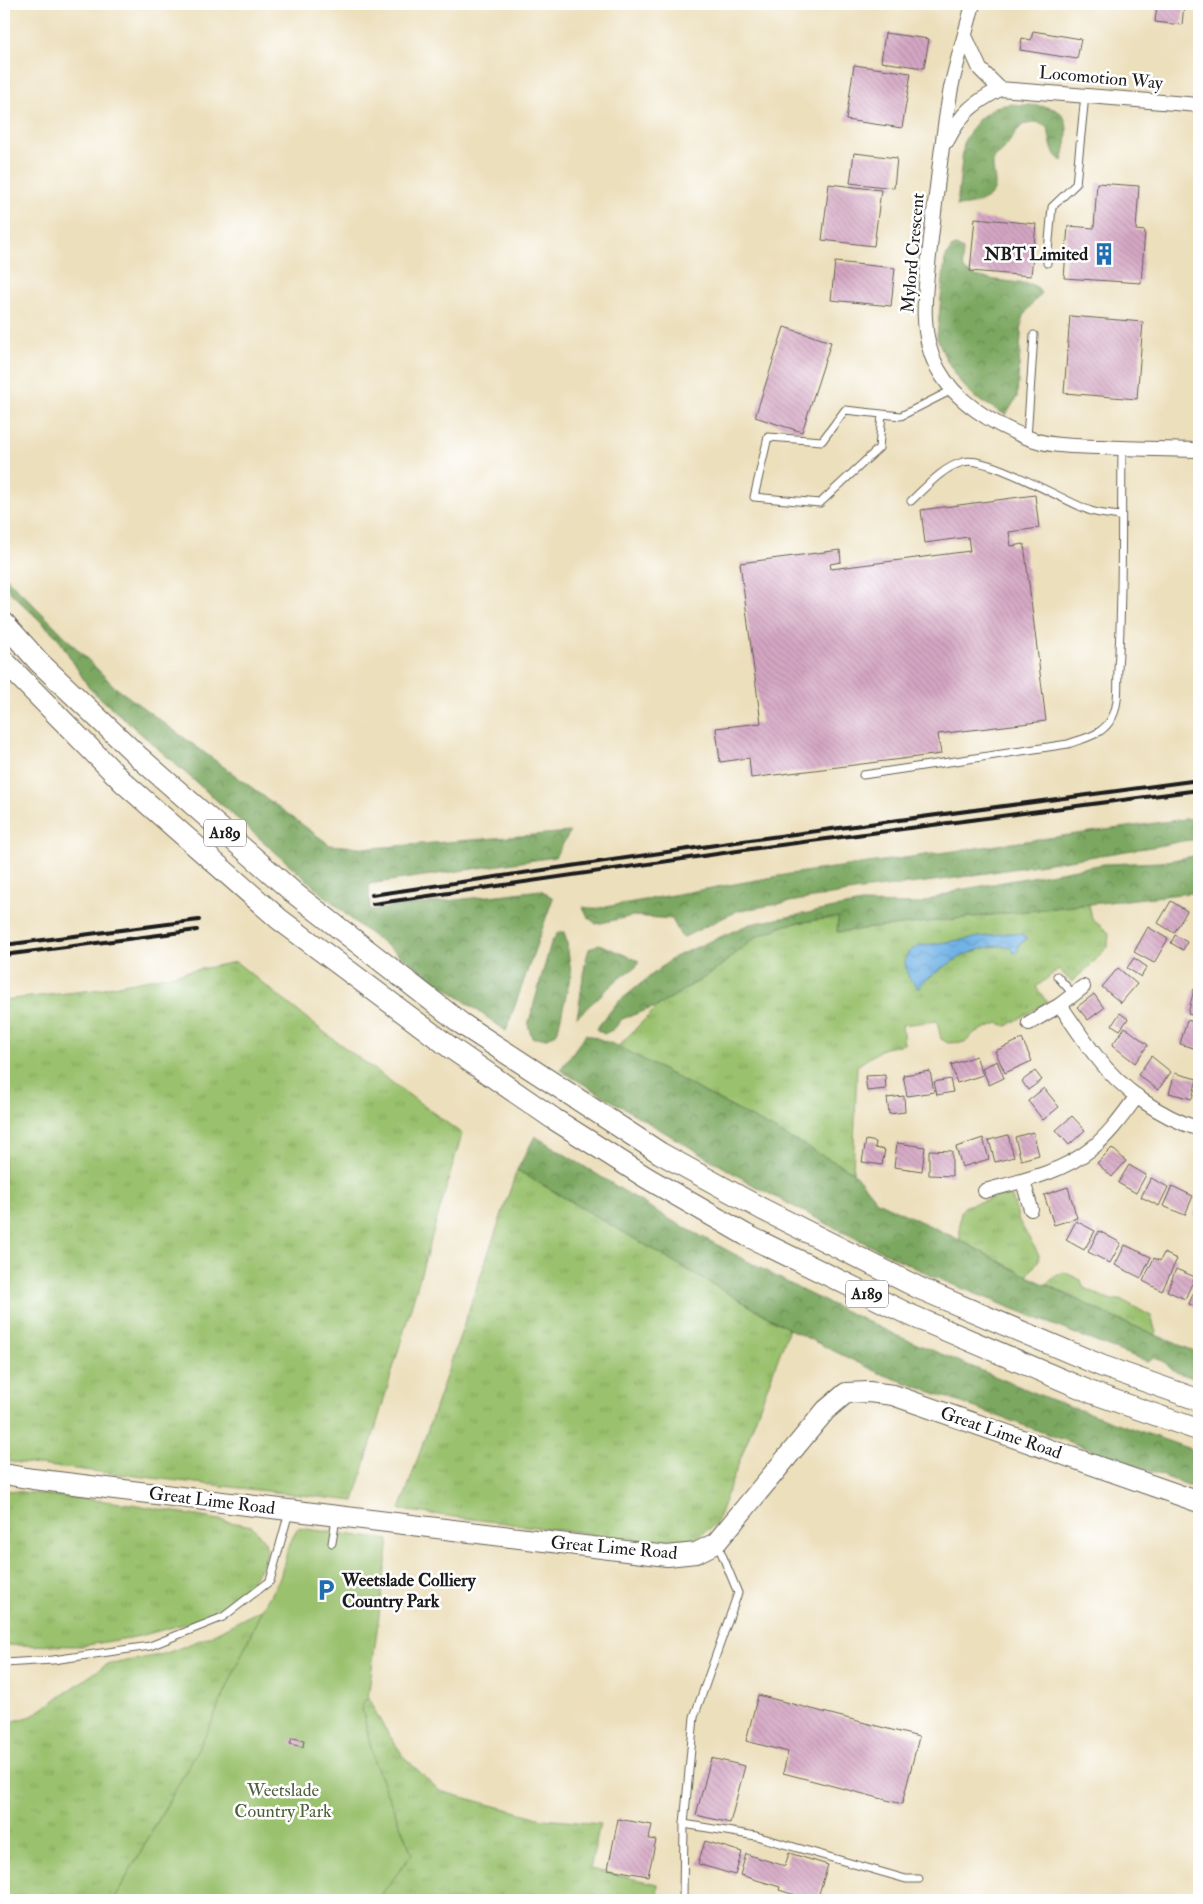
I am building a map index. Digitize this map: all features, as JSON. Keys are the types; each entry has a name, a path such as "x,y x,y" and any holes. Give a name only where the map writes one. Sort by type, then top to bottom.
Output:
{"main road":[{"name":"A189","path":"4,623 40,662 133,751 294,893 462,1024 660,1153 762,1209 921,1289 1102,1366 1199,1400"},
{"name":"A189","path":"4,661 123,782 279,919 451,1048 554,1119 647,1178 746,1235 910,1315 1092,1393 1199,1430"},
{"name":"Great Lime Road","path":"4,1474 289,1511 666,1556 696,1553 716,1543 826,1410 846,1393 870,1392 893,1395 1199,1502"}],"street":[{"name":"Mylord Crescent","path":"973,4 952,86 940,155 926,296 926,323 929,346 937,368 952,390 988,418 1027,438 1054,445 1199,450"},
{"path":"940,155 955,125 974,104 1000,88 980,69 965,36"},
{"name":"Locomotion Way","path":"1000,88 1199,105"},
{"path":"1029,1023 1060,1005 1078,991"},
{"path":"1060,1005 1096,1057 1116,1079 1136,1096 1166,1116 1199,1129"},
{"path":"985,1191 1055,1170 1082,1156 1116,1123 1136,1096"},
{"path":"1023,1181 1031,1209"}],"lane":[{"path":"1047,263 1052,207 1076,184 1085,95"},
{"path":"1027,438 1034,334"},
{"path":"882,414 879,448 820,503 754,497 768,437 822,441 845,410 882,414 900,416 952,390"},
{"path":"863,775 1068,744 1094,736 1104,729 1112,719 1116,700 1121,626 1122,448"},
{"path":"911,500 950,467 964,461 975,461 1013,475 1092,511 1121,516"},
{"path":"1057,976 1078,991"},
{"path":"4,1663 53,1660 150,1646 223,1617 270,1581 289,1511"},
{"path":"332,1543 336,1516"},
{"path":"683,1900 684,1824 694,1716 738,1593 716,1543"},
{"path":"684,1824 756,1836 897,1876 919,1879"}],"green space":[{"path":"1011,104 1044,107 1054,109 1060,113 1064,118 1067,132 1062,161 1053,151 1048,128 1037,122 1022,125 1000,154 994,156 995,184 991,195 981,201 957,206 964,141 979,119 995,107"},
{"path":"956,246 963,250 963,266 970,273 986,278 1031,284 1038,288 1041,294 1027,310 1022,320 1017,397 1006,415 974,397 957,378 944,355 937,337 945,259 951,248"},
{"path":"4,575 115,687 330,845 372,848 570,832 555,857 369,884 370,910 541,890 553,898 506,1031 358,925 89,688 58,638 11,593 4,583"},
{"path":"1199,817 1199,839 942,880 860,890 737,911 682,938 672,919 633,916 596,924 588,917 583,907 594,909 796,873"},
{"path":"1199,855 1199,892 837,932 838,917 789,924 756,937 713,972 658,1006 622,1019 614,1029 604,1034 596,1029 617,1003 674,957 750,924 861,903 918,904 959,890 1104,864 1162,862"},
{"path":"1089,904 1092,919 1109,933 1108,946 1090,966 1071,982 1059,969 1036,987 1047,1002 1007,1026 998,1023 974,1033 966,1042 948,1043 941,1039 937,1021 902,1025 904,1044 882,1049 857,1066 853,1172 618,1046 658,1006 713,972 756,937 789,924 838,917 838,932"},
{"path":"558,932 564,932 571,974 558,1030 555,1035 546,1038 532,1038 528,1025 551,943"},
{"path":"599,944 639,961 636,967 618,979 577,1017 589,949"},
{"path":"236,962 329,1036 462,1134 354,1501 4,1461 4,1000 94,990"},
{"path":"586,1034 618,1046 853,1172 877,1201 960,1240 1007,1266 1110,1316 1199,1353 1199,1380 1173,1371 1163,1361 1154,1358 1147,1361 1103,1345 934,1277 760,1189 560,1070"},
{"path":"535,1136 669,1219 805,1292 898,1336 1052,1400 1199,1452 1199,1489 879,1373 789,1329 517,1170"},
{"path":"517,1170 789,1329 716,1524 693,1540 671,1544 400,1510"},
{"path":"1005,1195 1012,1197 1019,1221 1039,1255 1038,1261 1027,1276 960,1240 960,1218 965,1206"},
{"path":"1064,1272 1081,1280 1083,1287 1111,1301 1120,1299 1151,1316 1157,1336 1110,1316 1046,1284 1054,1276"},
{"path":"4,1490 131,1504 252,1526 265,1542 267,1553 262,1566 247,1588 225,1606 199,1620 140,1636 82,1646 4,1645"},
{"name":"Weetslade Country Park","path":"298,1528 389,1540 368,1698 361,1704 374,1762 412,1854 377,1900 114,1900 206,1735 262,1609 280,1578 289,1544"},
{"path":"262,1609 206,1735 114,1900 4,1900 4,1724 32,1716 106,1665 164,1654 208,1637"},
{"path":"368,1698 382,1724 404,1757 440,1791 543,1819 600,1824 590,1869 658,1884 657,1900 377,1900 412,1854 374,1762 361,1704"}],"water":[{"path":"1008,933 1022,934 1026,937 1026,940 1019,944 1018,952 1014,953 1010,947 998,946 975,951 941,969 921,984 920,988 917,988 908,976 905,963 906,956 919,946"}],"building":[{"path":"1157,4 1184,4 1182,25 1155,22"},
{"path":"1033,31 1081,39 1077,59 1020,50 1022,38 1031,40"},
{"path":"885,33 929,39 924,68 881,62"},
{"path":"854,65 911,73 902,128 846,120"},
{"path":"854,153 897,158 894,188 850,183"},
{"name":"NBT Limited","path":"1097,183 1139,186 1136,230 1145,231 1141,283 1064,278 1068,226 1094,228"},
{"path":"829,184 881,190 874,246 822,240"},
{"path":"975,218 1036,224 1031,276 970,271"},
{"path":"1198,256 1199,275 1196,275"},
{"path":"835,262 895,268 891,306 831,300"},
{"path":"1070,316 1143,322 1137,399 1064,393"},
{"path":"784,327 831,342 802,432 755,417"},
{"path":"1035,495 1039,528 1009,532 1011,546 1024,544 1046,721 938,734 941,754 751,778 749,758 720,762 716,728 761,723 740,563 840,550 841,562 830,564 831,569 970,551 968,537 925,543 921,510"},
{"path":"1171,901 1187,911 1174,933 1158,923"},
{"path":"1148,927 1168,939 1154,963 1134,952"},
{"path":"1175,935 1187,942 1183,950 1171,943"},
{"path":"1134,958 1147,967 1141,977 1127,968"},
{"path":"1118,968 1137,984 1121,1003 1102,987"},
{"path":"1194,989 1199,991 1199,1017 1188,1014"},
{"path":"1094,994 1104,1008 1088,1020 1077,1007"},
{"path":"1120,1013 1128,1019 1120,1030 1112,1025"},
{"path":"1187,1020 1199,1023 1197,1049 1180,1044"},
{"path":"1125,1027 1148,1045 1135,1063 1112,1045"},
{"path":"1022,1039 1032,1061 1005,1073 995,1051"},
{"path":"976,1056 983,1075 957,1083 951,1065"},
{"path":"1151,1056 1171,1072 1158,1090 1138,1075"},
{"path":"997,1061 1004,1078 989,1085 982,1068"},
{"path":"930,1071 934,1092 907,1096 903,1075"},
{"path":"1035,1071 1042,1080 1028,1090 1022,1081"},
{"path":"1175,1073 1197,1079 1192,1099 1169,1093"},
{"path":"885,1075 886,1089 867,1091 865,1076"},
{"path":"950,1079 953,1092 937,1095 934,1082"},
{"path":"1044,1088 1059,1107 1043,1120 1028,1101"},
{"path":"904,1096 905,1112 889,1114 887,1098"},
{"path":"1072,1116 1085,1130 1069,1145 1056,1130"},
{"path":"1033,1132 1039,1155 1021,1160 1015,1137"},
{"path":"1008,1135 1014,1157 995,1162 989,1140"},
{"path":"983,1138 989,1159 962,1167 956,1147"},
{"path":"866,1140 876,1142 875,1148 885,1150 882,1165 862,1162"},
{"path":"897,1143 925,1147 922,1171 894,1167"},
{"path":"1112,1148 1126,1161 1112,1177 1097,1163"},
{"path":"929,1150 952,1151 952,1176 929,1175"},
{"path":"1129,1165 1146,1175 1136,1193 1118,1183"},
{"path":"1151,1178 1168,1187 1159,1206 1141,1197"},
{"path":"1172,1186 1193,1196 1185,1215 1163,1206"},
{"path":"1068,1187 1077,1218 1054,1225 1044,1195"},
{"path":"1199,1201 1199,1218 1194,1216"},
{"path":"1076,1221 1095,1231 1084,1250 1066,1240"},
{"path":"1099,1231 1121,1243 1110,1263 1088,1252"},
{"path":"1125,1245 1151,1257 1141,1278 1115,1265"},
{"path":"1164,1253 1177,1259 1162,1291 1143,1281 1154,1258 1160,1261"},
{"path":"1176,1269 1195,1277 1185,1299 1167,1291"},
{"path":"1197,1284 1199,1284 1199,1308 1189,1304"},
{"path":"758,1695 919,1737 902,1804 783,1773 788,1752 746,1741"},
{"path":"292,1738 304,1740 303,1747 290,1744"},
{"path":"711,1758 745,1766 730,1823 696,1815"},
{"path":"618,1819 652,1825 649,1839 656,1840 648,1876 608,1869"},
{"path":"705,1841 742,1852 735,1875 698,1864"},
{"path":"789,1853 828,1865 817,1900 811,1900 779,1890 780,1887 740,1875 746,1854 785,1866"}],"railway":[{"path":"372,895 757,839 1199,780"},
{"path":"373,904 758,848 1199,790"},
{"path":"4,945 199,920"},
{"path":"4,955 197,930"}],"place":[{"name":"NBT Limited","path":"1104,254"},
{"name":"Weetslade Colliery Country Park","path":"326,1590"}]}
